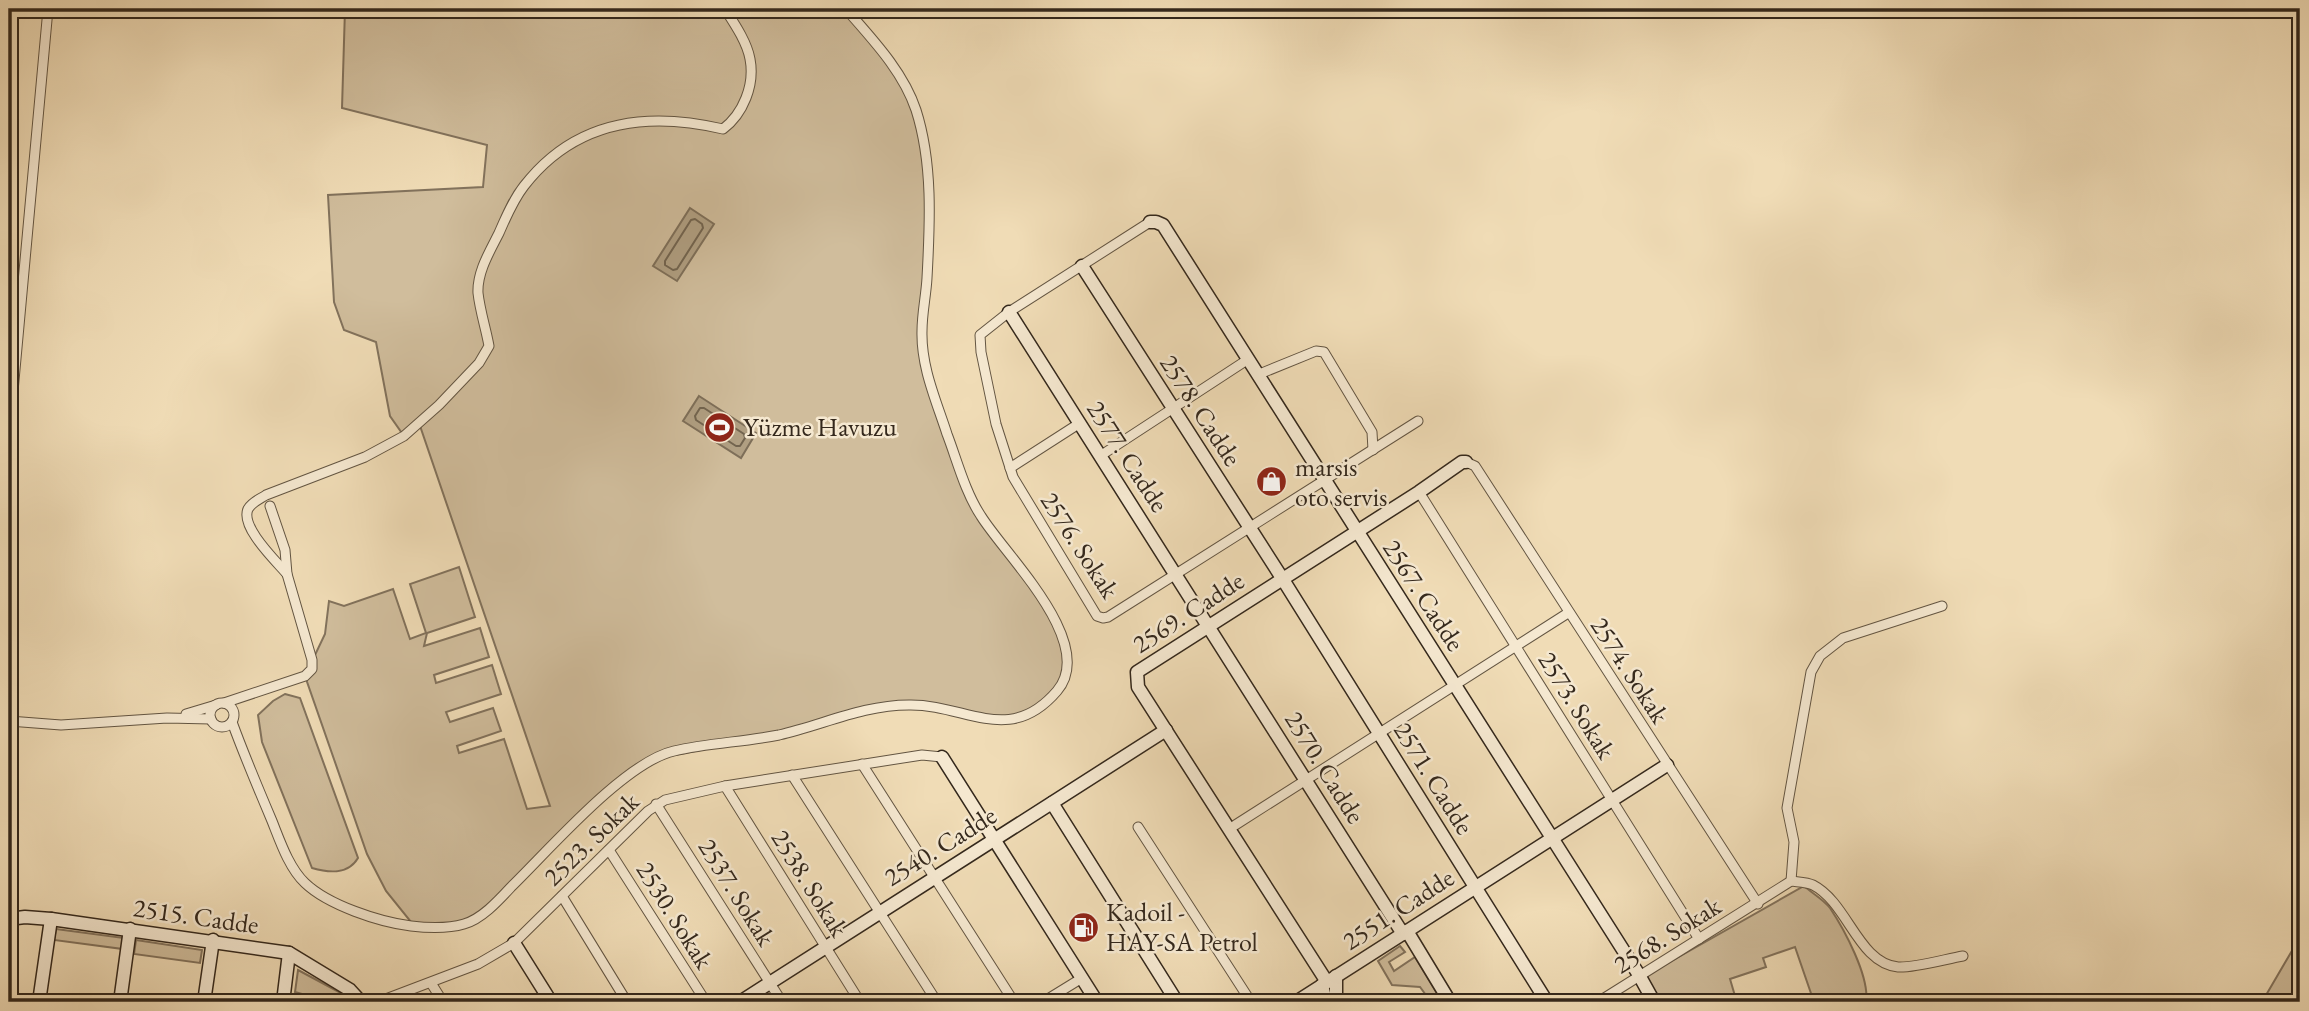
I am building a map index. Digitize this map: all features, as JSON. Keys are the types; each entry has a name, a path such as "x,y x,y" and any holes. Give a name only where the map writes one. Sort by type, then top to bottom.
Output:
{"street":[{"path":"9,435 48,9"},
{"path":"287,575 258,541 248,523 247,511 252,503 266,495 365,457 404,436 439,405 479,363 489,346 478,292 481,272 511,206 524,185 543,166 581,137 618,124 665,120 692,122 723,129 735,120 744,104 750,80 750,59 725,9"},
{"path":"255,692 233,710 229,724 282,844 301,880 330,900 365,915 398,924 442,928 468,924 492,906 610,790 648,760 670,752 780,734 884,706 926,706 985,719 1009,721 1030,716 1060,689 1067,669 1065,643 1033,583 979,514 958,464 924,364 922,331 927,279 928,192 926,153 916,110 887,56 845,9"},
{"name":"2576. Sokak","path":"1150,222 1009,312 982,331 979,341 996,424 1018,487 1097,616 1108,617 1418,421"},
{"name":"2567. Cadde","path":"1150,222 1163,225 1654,1002"},
{"name":"2578. Cadde","path":"1082,266 1282,578"},
{"name":"2577. Cadde","path":"1009,312 1208,625"},
{"path":"1257,375 1316,351 1327,356 1372,432 1373,450"},
{"path":"1100,456 1247,360"},
{"path":"1010,468 1080,423"},
{"name":"2569. Cadde","path":"1328,981 1139,687 1137,672 1462,462 1466,462"},
{"name":"2574. Sokak","path":"1466,462 1475,466 1758,904"},
{"name":"2573. Sokak","path":"1419,492 1699,939"},
{"path":"167,718 198,712 305,676 312,669 312,660 287,575 285,550 270,506"},
{"name":"2571. Cadde","path":"1282,578 1547,1002"},
{"path":"1942,606 1843,638 1820,656 1811,672 1787,808 1794,842 1791,881 1811,884 1834,900 1863,945 1882,961 1898,967 1963,957"},
{"path":"1229,828 1568,613"},
{"name":"2570. Cadde","path":"1208,625 1450,1002"},
{"path":"220,704 211,711 212,719 217,726 229,724"},
{"path":"220,704 233,710"},
{"path":"9,721 61,725 167,718 212,719"},
{"name":"2540. Cadde","path":"740,1002 1166,730"},
{"name":"2523. Sokak","path":"377,1002 478,964 514,943 656,804 725,786 922,755 942,757"},
{"path":"942,757 1097,1002"},
{"path":"862,764 1014,1002"},
{"name":"2551. Cadde","path":"1296,1002 1667,765"},
{"path":"792,775 937,1002"},
{"name":"2538. Sokak","path":"725,786 860,1002"},
{"path":"1052,803 1177,1002"},
{"name":"2537. Sokak","path":"656,804 782,1002"},
{"path":"1138,827 1251,1002"},
{"name":"2530. Sokak","path":"609,850 706,1002"},
{"name":"2568. Sokak","path":"1598,1002 1791,881"},
{"path":"562,896 628,1002"},
{"name":"2515. Cadde","path":"9,919 51,919 213,940 289,953 350,990 360,1002"},
{"path":"39,1002 51,919"},
{"path":"120,1002 130,929"},
{"path":"204,1002 213,940"},
{"path":"514,943 551,1002"},
{"path":"283,1002 289,953"},
{"path":"1044,1002 1082,978"},
{"path":"1326,1002 1328,981"},
{"path":"1328,981 1336,1002"},
{"path":"431,983 443,1002"}],"shaded area":[{"path":"345,9 848,9 886,56 916,110 926,153 924,364 979,514 1053,617 1067,669 1060,689 1029,716 1009,721 949,710 884,706 780,735 648,760 468,924 415,927 386,891 367,854 305,676 325,634 329,601 344,606 393,589 410,639 426,633 410,584 459,567 475,617 427,633 424,646 480,628 489,657 434,675 436,683 492,665 501,694 446,712 450,722 493,708 501,731 457,746 459,753 504,739 527,809 550,806 419,423 404,436 390,416 376,342 344,330 334,302 328,195 483,187 487,145 342,108"},
{"path":"285,694 300,698 358,858 344,870 331,872 312,868 262,742 258,715"},
{"path":"1804,886 1830,908 1842,928 1860,967 1866,1002 1814,1002 1795,947 1763,958 1766,967 1730,979 1735,996 1719,1002 1662,1002 1645,976"},
{"path":"56,929 124,938 123,949 54,940"},
{"path":"2300,937 2300,1002 2262,1002"},
{"path":"136,940 202,950 200,963 134,954"},
{"path":"1400,946 1405,952 1389,962 1394,971 1415,957 1441,1000 1431,1002 1420,987 1392,985 1378,961"},
{"path":"298,970 354,1000 353,1002 330,1002 295,992"}],"water":[{"path":"690,208 714,224 677,281 653,266"},
{"name":"Yüzme Havuzu","path":"699,396 756,433 741,458 683,421"}],"place":[{"name":"Yüzme Havuzu","path":"720,427"},
{"name":"marsis oto servis","path":"1272,482"},
{"name":"Kadoil - HAY-SA Petrol","path":"1083,927"}]}
